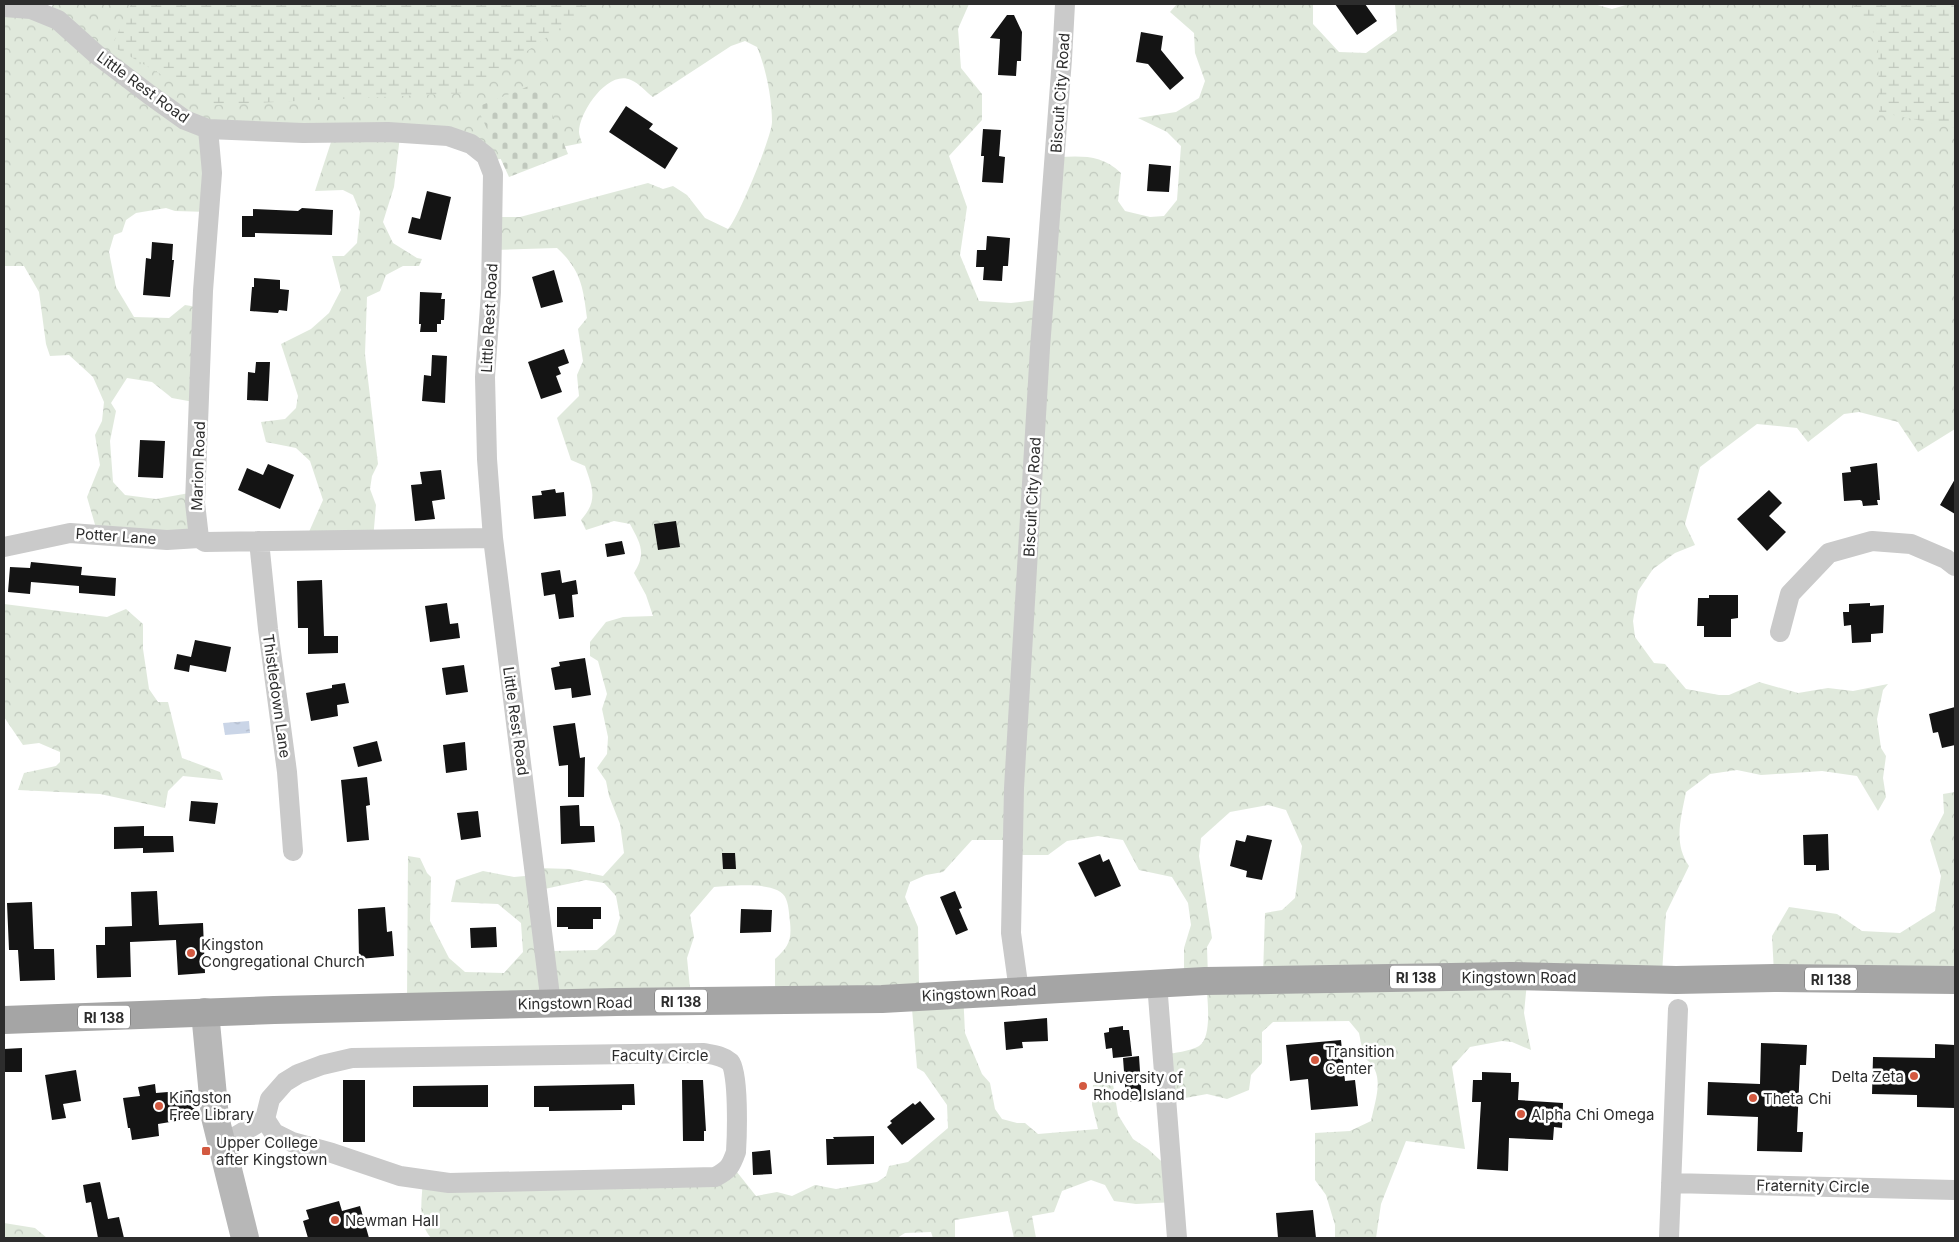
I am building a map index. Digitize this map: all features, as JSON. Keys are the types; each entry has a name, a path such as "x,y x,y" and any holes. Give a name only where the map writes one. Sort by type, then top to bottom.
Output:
{"main road":[{"name":"Kingstown Road","path":"4,1020 205,1012 882,999 1157,983 1511,976 1676,980 1784,978 1955,980"}],"street":[{"name":"Biscuit City Road","path":"1019,991 1011,933 1014,788 1033,492 1040,348 1056,154 1065,4"},
{"name":"Little Rest Road","path":"4,7 48,10 96,54 178,115 185,120 208,128 303,133 388,132 448,136 471,144 486,156 493,174 491,282 485,377 487,459 493,538 551,1004"},
{"name":"Marion Road","path":"199,538 194,503 203,291 212,173 208,128"},
{"name":"Potter Lane","path":"4,547 70,533 167,540 199,538"},
{"path":"199,538 205,542 493,538"},
{"name":"Thistledown Lane","path":"259,541 268,629 288,772 293,851"},
{"path":"1780,632 1790,594 1830,553 1872,541 1911,544 1946,559 1955,566"},
{"path":"1157,983 1177,1238"},
{"path":"1669,1238 1678,1009"},
{"path":"205,1012 215,1117 245,1238"},
{"name":"Faculty Circle","path":"704,1053 723,1057 727,1060 732,1064 736,1077 736,1152 733,1162 726,1172 715,1177 525,1182 440,1181 400,1176 332,1153 292,1142 274,1133 265,1119 270,1099 285,1082 298,1074 322,1065 352,1058 704,1053"},
{"path":"221,1145 265,1119"},
{"name":"Fraternity Circle","path":"1671,1183 1955,1190"}],"green space":[{"path":"53,4 969,4 958,29 961,68 982,94 982,120 949,156 967,207 960,255 979,301 1011,303 1044,299 1059,157 1092,158 1114,167 1121,173 1118,201 1125,211 1150,217 1164,216 1177,200 1181,146 1167,132 1138,118 1176,112 1199,98 1205,81 1195,53 1194,33 1170,12 1177,4 1313,4 1313,24 1339,52 1366,53 1397,31 1395,4 1594,4 1612,9 1629,4 1955,4 1955,429 1918,452 1898,422 1859,412 1844,414 1808,442 1797,428 1757,424 1700,467 1685,524 1695,545 1675,553 1653,569 1638,591 1633,621 1635,637 1654,663 1665,664 1686,689 1729,695 1759,682 1798,693 1828,688 1853,691 1888,684 1883,690 1877,719 1881,748 1886,756 1883,778 1886,797 1878,811 1857,776 1822,771 1761,775 1737,770 1710,774 1686,792 1680,839 1684,857 1689,866 1666,913 1662,973 1528,972 1524,1013 1531,1050 1512,1042 1502,1041 1470,1047 1452,1067 1465,1149 1406,1141 1381,1204 1376,1238 1335,1238 1335,1225 1326,1195 1315,1180 1315,1133 1350,1131 1371,1121 1377,1096 1377,1079 1371,1064 1364,1058 1359,1033 1349,1021 1273,1022 1262,1032 1262,1063 1251,1075 1249,1090 1227,1099 1207,1094 1169,1101 1164,1055 1196,1048 1203,1041 1208,1026 1206,981 1184,979 1184,948 1191,925 1188,903 1172,877 1139,870 1123,840 1098,836 1067,841 1048,855 1017,855 1013,840 972,840 943,872 926,875 910,882 905,897 918,927 919,985 963,991 965,1033 982,1074 990,1083 995,1109 1002,1119 1025,1123 1038,1134 1098,1129 1092,1105 1093,1085 1113,1084 1118,1115 1133,1139 1148,1149 1172,1171 1175,1202 1136,1204 1114,1201 1105,1185 1091,1180 1062,1191 1054,1212 1032,1216 1036,1238 1014,1238 1008,1211 955,1220 955,1238 933,1238 931,1232 905,1233 897,1238 431,1238 422,1218 423,1179 711,1175 729,1162 756,1196 777,1192 792,1196 815,1185 836,1189 877,1182 886,1176 889,1166 908,1162 948,1128 947,1105 924,1072 917,1068 911,997 775,996 775,959 783,951 790,939 790,922 786,899 782,893 774,889 742,885 714,887 690,915 694,937 687,958 691,998 407,1000 408,856 420,858 431,877 430,921 449,958 465,972 504,973 523,952 521,923 498,904 451,902 456,880 483,871 514,877 536,875 537,868 570,869 603,876 624,853 620,824 609,796 606,781 597,768 607,754 608,737 602,709 607,694 598,661 590,656 590,642 606,622 623,617 653,616 646,595 634,573 640,560 641,548 630,524 614,521 586,530 581,520 590,507 592,488 585,466 571,460 557,418 579,396 577,375 583,361 578,329 587,318 580,280 571,264 557,248 495,250 501,217 520,217 648,183 663,189 673,186 687,195 705,218 728,229 746,194 771,130 771,104 763,64 757,47 745,41 731,46 653,97 634,81 622,78 613,81 596,94 584,114 579,132 582,143 490,161 475,148 400,136 394,187 383,222 393,243 417,258 422,259 419,266 403,266 386,275 380,291 367,297 365,354 378,464 372,476 370,489 376,505 373,540 305,541 323,500 310,461 296,448 266,442 261,422 285,419 296,408 298,396 281,344 311,329 329,313 341,290 332,256 344,256 357,243 360,212 353,195 343,190 315,191 333,136 214,130 209,212 175,211 166,208 136,213 126,220 122,232 114,235 109,252 116,287 134,317 169,318 185,305 203,308 199,403 172,398 152,382 127,378 111,403 116,411 110,441 113,482 125,495 156,499 195,492 200,539 98,535 87,497 100,465 95,435 102,421 104,402 93,377 69,355 50,356 46,344 39,292 24,266 4,266 4,8 49,13","holes":["1268,805 1286,810 1302,846 1295,898 1282,910 1265,913 1263,975 1208,977 1207,947 1212,938 1199,856 1201,838 1230,812","586,880 604,883 616,896 620,918 615,934 597,950 554,951 540,890"]},
{"path":"131,4 595,4 466,93 214,105 112,46"},
{"path":"1852,4 1955,4 1955,128 1879,112 1878,38"},
{"path":"539,82 568,154 509,177 477,107"},
{"path":"4,604 107,617 126,609 143,624 143,649 149,689 158,702 168,702 182,758 220,772 223,780 183,776 168,791 165,808 100,794 18,790 24,773 56,766 60,762 60,752 39,743 23,745 4,717"},
{"path":"1955,792 1955,978 1774,973 1772,936 1789,907 1837,914 1862,931 1900,933 1935,911 1941,876 1930,840 1944,813 1943,794"},
{"path":"4,1223 35,1228 47,1238 4,1238"}],"water":[{"path":"249,721 250,733 225,735 223,723"}],"building":[{"path":"1335,4 1365,4 1377,21 1357,35"},
{"path":"1007,15 1014,15 1022,32 1021,61 1017,61 1016,76 998,75 1000,39 990,38"},
{"path":"1141,32 1163,36 1161,50 1184,78 1170,90 1148,64 1136,62"},
{"path":"626,106 653,124 649,129 678,148 665,169 609,132"},
{"path":"983,129 1001,130 999,156 1005,157 1003,183 982,182 984,156 981,156"},
{"path":"1149,164 1171,166 1169,192 1147,191"},
{"path":"427,191 451,197 441,240 408,233 412,217 420,219"},
{"path":"302,208 333,210 332,235 255,233 255,237 242,237 242,216 253,216 253,209 298,211"},
{"path":"987,236 1010,238 1008,266 1003,266 1002,281 983,280 984,267 976,267 977,250 986,250"},
{"path":"152,242 173,244 172,260 174,260 170,297 143,295 146,258 151,259"},
{"path":"554,270 563,302 541,308 532,277"},
{"path":"254,278 280,280 280,289 289,290 287,311 279,310 278,313 250,311"},
{"path":"420,292 442,293 441,299 445,299 444,320 441,320 441,324 437,324 437,332 420,332"},
{"path":"564,349 569,363 558,367 561,374 556,376 562,392 541,399 528,362"},
{"path":"432,355 447,356 445,403 422,401 424,375 431,376"},
{"path":"256,362 270,362 268,401 247,400 248,372 255,373"},
{"path":"140,440 165,441 163,478 138,477"},
{"path":"1877,463 1880,500 1877,500 1878,505 1863,506 1860,500 1844,501 1842,473 1851,472 1850,467"},
{"path":"268,464 294,475 280,509 238,490 247,468 263,475"},
{"path":"441,470 445,499 432,501 435,519 415,521 411,485 422,484 420,472"},
{"path":"1955,479 1955,514 1940,505"},
{"path":"555,489 556,493 564,492 566,516 534,519 532,496 542,495 541,491"},
{"path":"1769,490 1782,503 1769,516 1786,532 1767,551 1737,519"},
{"path":"676,521 680,547 658,550 654,524"},
{"path":"622,541 625,554 607,557 605,544"},
{"path":"31,562 82,567 81,575 116,578 115,596 79,593 79,586 31,582 30,594 8,592 10,567 30,568"},
{"path":"560,570 562,583 576,580 578,594 572,595 574,617 559,619 555,594 544,596 541,573"},
{"path":"322,580 324,636 338,636 338,653 308,654 308,628 298,628 297,581"},
{"path":"1709,595 1738,595 1738,618 1731,619 1731,637 1704,637 1704,626 1697,626 1698,598 1709,598"},
{"path":"447,603 450,624 458,623 460,638 430,642 425,606"},
{"path":"1870,603 1870,606 1884,605 1883,633 1871,634 1871,642 1852,643 1851,625 1844,626 1843,612 1849,612 1849,604"},
{"path":"195,640 231,647 226,672 190,665 189,672 174,669 177,654 191,657"},
{"path":"585,658 591,695 572,698 571,688 555,690 551,668 560,666 559,662"},
{"path":"464,665 468,692 446,695 442,668"},
{"path":"345,683 349,703 337,705 338,716 311,721 306,693 332,688 332,685"},
{"path":"1955,707 1955,745 1942,748 1938,732 1933,733 1929,714"},
{"path":"575,723 580,758 585,757 584,797 568,797 568,765 559,766 553,726"},
{"path":"377,741 382,761 358,767 353,747"},
{"path":"465,742 467,770 446,773 443,745"},
{"path":"367,777 370,805 366,806 369,840 347,842 341,780"},
{"path":"191,801 218,803 215,824 189,821"},
{"path":"579,805 580,826 594,826 595,842 561,844 560,806"},
{"path":"478,811 481,837 461,840 457,813"},
{"path":"144,826 144,836 173,836 174,852 143,853 143,848 114,849 114,827"},
{"path":"1828,834 1829,870 1816,871 1816,865 1804,865 1803,835"},
{"path":"1247,835 1272,840 1262,880 1246,877 1247,871 1230,866 1236,840 1245,842"},
{"path":"722,853 735,853 736,869 723,869"},
{"path":"1100,854 1103,862 1109,859 1121,886 1095,897 1078,863"},
{"path":"157,891 159,925 203,923 205,973 178,975 176,940 130,942 131,977 97,978 96,945 105,945 105,927 132,926 131,892"},
{"path":"955,891 962,908 959,909 968,930 956,935 940,897"},
{"path":"32,902 34,949 54,949 55,980 20,981 18,950 9,950 7,903"},
{"path":"385,907 387,932 392,931 394,956 359,959 358,909"},
{"path":"557,907 601,907 601,919 593,919 593,929 557,927"},
{"path":"741,909 772,910 771,932 740,933"},
{"path":"496,927 497,947 471,948 470,928"},
{"path":"1047,1018 1048,1041 1022,1042 1023,1048 1006,1050 1004,1022"},
{"path":"1123,1026 1123,1030 1129,1030 1132,1056 1113,1058 1112,1048 1106,1049 1104,1033 1109,1032 1109,1028"},
{"name":"Transition Center","path":"1341,1040 1345,1081 1355,1080 1358,1106 1311,1110 1308,1079 1290,1081 1286,1045"},
{"name":"Theta Chi","path":"1761,1043 1807,1045 1806,1065 1800,1065 1797,1132 1803,1132 1802,1152 1757,1151 1758,1117 1707,1115 1708,1082 1760,1084"},
{"name":"Delta Zeta","path":"1935,1044 1955,1045 1955,1108 1917,1107 1917,1095 1872,1094 1873,1057 1935,1058"},
{"path":"22,1048 22,1072 4,1072 4,1049"},
{"path":"1139,1056 1142,1101 1128,1102 1128,1099 1126,1099 1123,1058"},
{"path":"76,1070 81,1101 63,1104 66,1118 52,1120 45,1075"},
{"name":"Alpha Chi Omega","path":"1482,1072 1511,1073 1511,1082 1519,1082 1518,1100 1563,1103 1562,1128 1554,1127 1553,1140 1509,1138 1508,1171 1477,1169 1481,1102 1472,1102 1473,1080 1482,1080"},
{"path":"343,1080 365,1080 365,1142 343,1142"},
{"path":"682,1080 703,1080 706,1131 704,1131 704,1141 683,1141"},
{"name":"Kingston Free Library","path":"155,1084 156,1093 192,1090 195,1114 176,1118 176,1121 158,1124 159,1136 132,1140 123,1098 140,1096 138,1087"},
{"path":"634,1084 635,1105 622,1105 622,1110 549,1111 549,1107 534,1107 534,1086"},
{"path":"488,1085 488,1107 413,1107 413,1086"},
{"path":"920,1101 935,1119 902,1145 887,1127 892,1123 890,1121 913,1103 915,1105"},
{"path":"874,1136 874,1164 827,1165 826,1139 834,1139 833,1137"},
{"path":"770,1150 772,1174 753,1175 752,1152"},
{"path":"100,1182 108,1219 119,1217 124,1238 98,1238 91,1202 86,1203 83,1185"},
{"name":"Newman Hall","path":"339,1201 342,1211 360,1206 369,1238 308,1238 303,1221 309,1219 306,1210"},
{"path":"1313,1210 1316,1238 1278,1238 1276,1213"}],"place":[{"name":"Kingston Congregational Church","path":"191,953"},
{"name":"Transition Center","path":"1315,1060"},
{"name":"Delta Zeta","path":"1914,1076"},
{"name":"University of Rhode Island","path":"1083,1086"},
{"name":"Theta Chi","path":"1753,1098"},
{"name":"Kingston Free Library","path":"159,1106"},
{"name":"Alpha Chi Omega","path":"1521,1114"},
{"name":"Upper College after Kingstown","path":"206,1151"},
{"name":"Newman Hall","path":"335,1220"}]}
